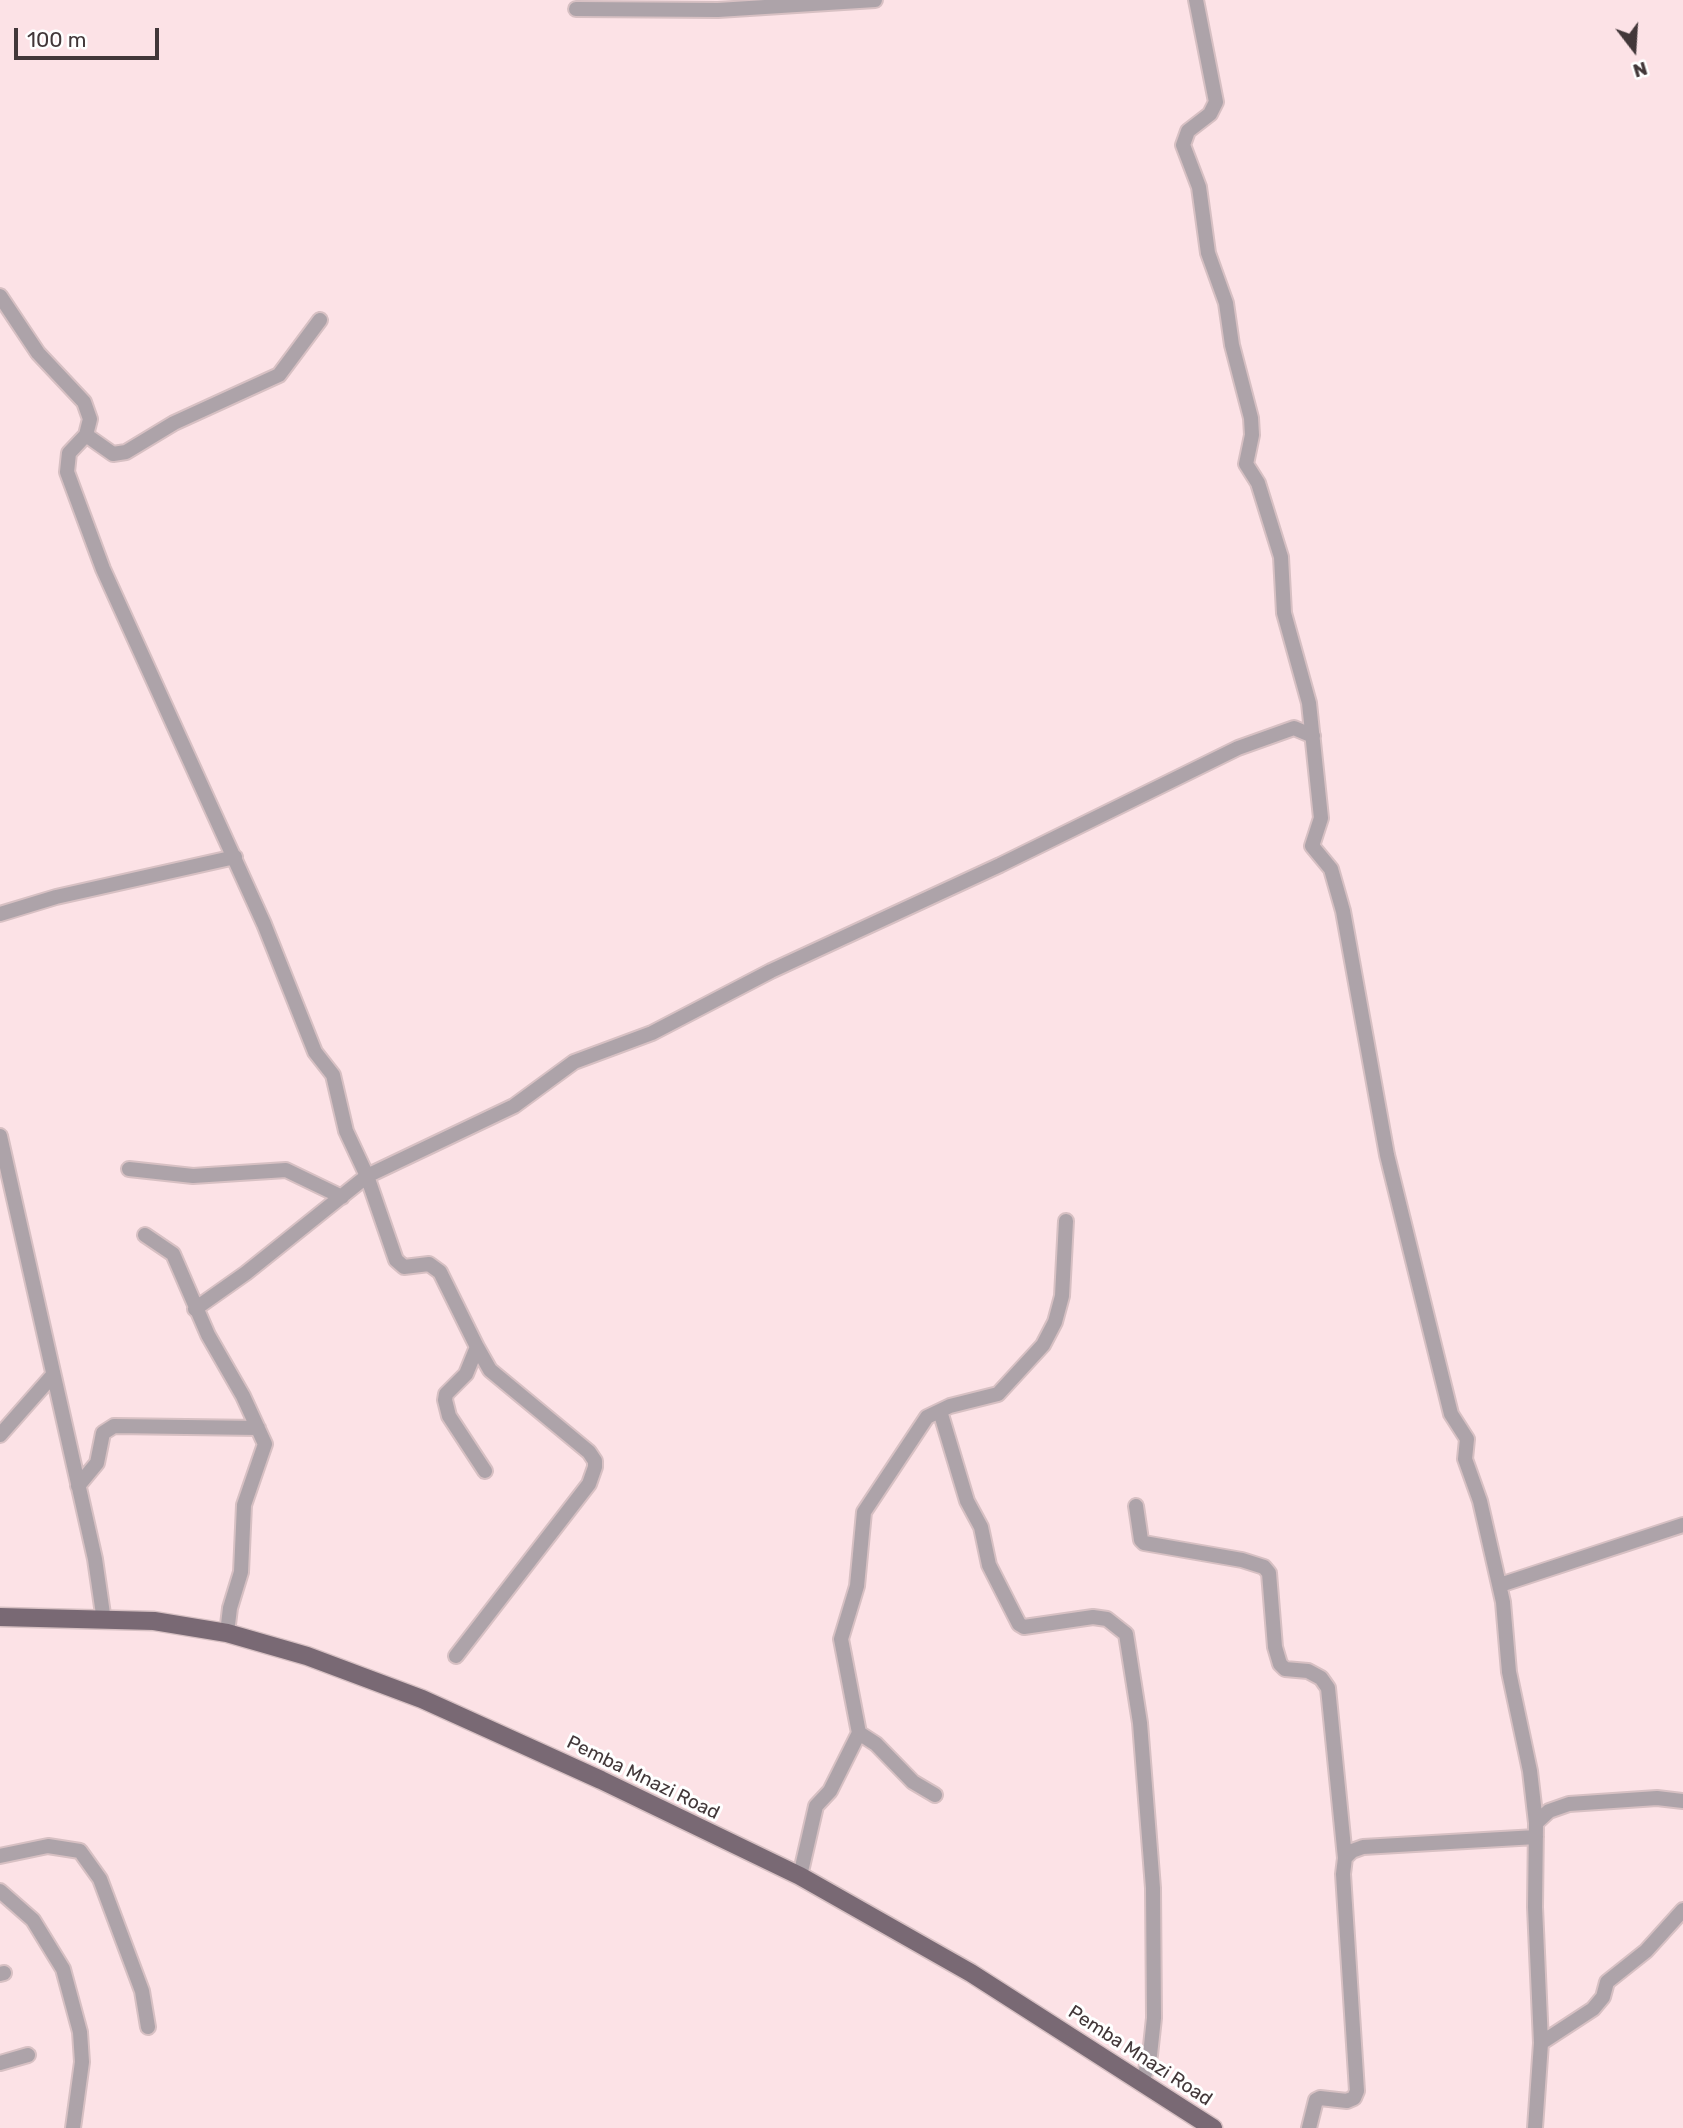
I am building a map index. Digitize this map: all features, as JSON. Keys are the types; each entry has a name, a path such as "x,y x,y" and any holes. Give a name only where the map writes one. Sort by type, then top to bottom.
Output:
{"main road":[{"name":"Pemba Mnazi Road","path":"0,1617 154,1621 227,1633 307,1656 422,1699 601,1780 800,1876 971,1973 1213,2128"}],"street":[{"path":"576,9 643,11 875,0"},
{"path":"1196,0 1216,102 1210,114 1188,131 1184,145 1199,187 1208,253 1226,303 1232,345 1251,418 1252,435 1246,464 1261,492 1281,557 1281,599 1309,703 1321,818 1312,846 1331,869 1343,911 1387,1155 1451,1414 1467,1439 1467,1468 1480,1501 1500,1585 1510,1672 1530,1771 1536,1830 1535,1907 1542,2043 1535,2128"},
{"path":"0,296 38,353 84,402 90,419 86,435 69,453 67,472 103,569 235,857 315,1052 333,1075 346,1130 367,1176 396,1260 404,1268 429,1264 440,1272 490,1370 589,1452 595,1461 589,1484 456,1656"},
{"path":"86,435 113,454 126,452 174,423 279,375 320,320"},
{"path":"195,1309 367,1176 514,1106 574,1062 652,1033 771,971 1000,865 1198,766 1286,729 1303,729 1313,736"},
{"path":"0,914 56,897 235,857"},
{"path":"0,1136 101,1588 104,1621"},
{"path":"129,1170 193,1176 286,1170 342,1197"},
{"path":"800,1876 816,1806 830,1791 859,1734 841,1639 857,1586 864,1513 927,1417 999,1394 1043,1345 1055,1322 1062,1296 1066,1221"},
{"path":"145,1236 173,1254 195,1309 265,1444 265,1452 244,1505 242,1572 230,1608 227,1633"},
{"path":"477,1347 466,1374 446,1394 445,1400 449,1416 485,1471"},
{"path":"0,1435 52,1375"},
{"path":"940,1411 967,1501 981,1527 984,1551 993,1576 1019,1624 1024,1627 1093,1617 1107,1619 1126,1634 1140,1723 1153,1888 1154,2018 1150,2055 1142,2084"},
{"path":"78,1486 97,1463 103,1433 114,1426 258,1428"},
{"path":"1136,1506 1140,1540 1144,1544 1242,1560 1264,1567 1269,1573 1275,1647 1280,1664 1285,1669 1308,1671 1321,1678 1328,1688 1345,1858 1343,1874 1357,2091 1354,2098 1347,2101 1320,2098 1316,2100 1310,2128"},
{"path":"1500,1585 1683,1525"},
{"path":"859,1734 876,1744 913,1782 935,1794"},
{"path":"1536,1830 1549,1811 1569,1804 1657,1798 1683,1801"},
{"path":"1345,1858 1352,1851 1363,1847 1536,1830"},
{"path":"0,1856 48,1846 80,1851 100,1879 142,1991 148,2027"},
{"path":"0,1891 33,1920 63,1969 80,2032 82,2062 73,2128"},
{"path":"1542,2043 1593,2010 1604,1997 1607,1982 1646,1951 1680,1916"},
{"path":"0,2063 28,2055"}]}
